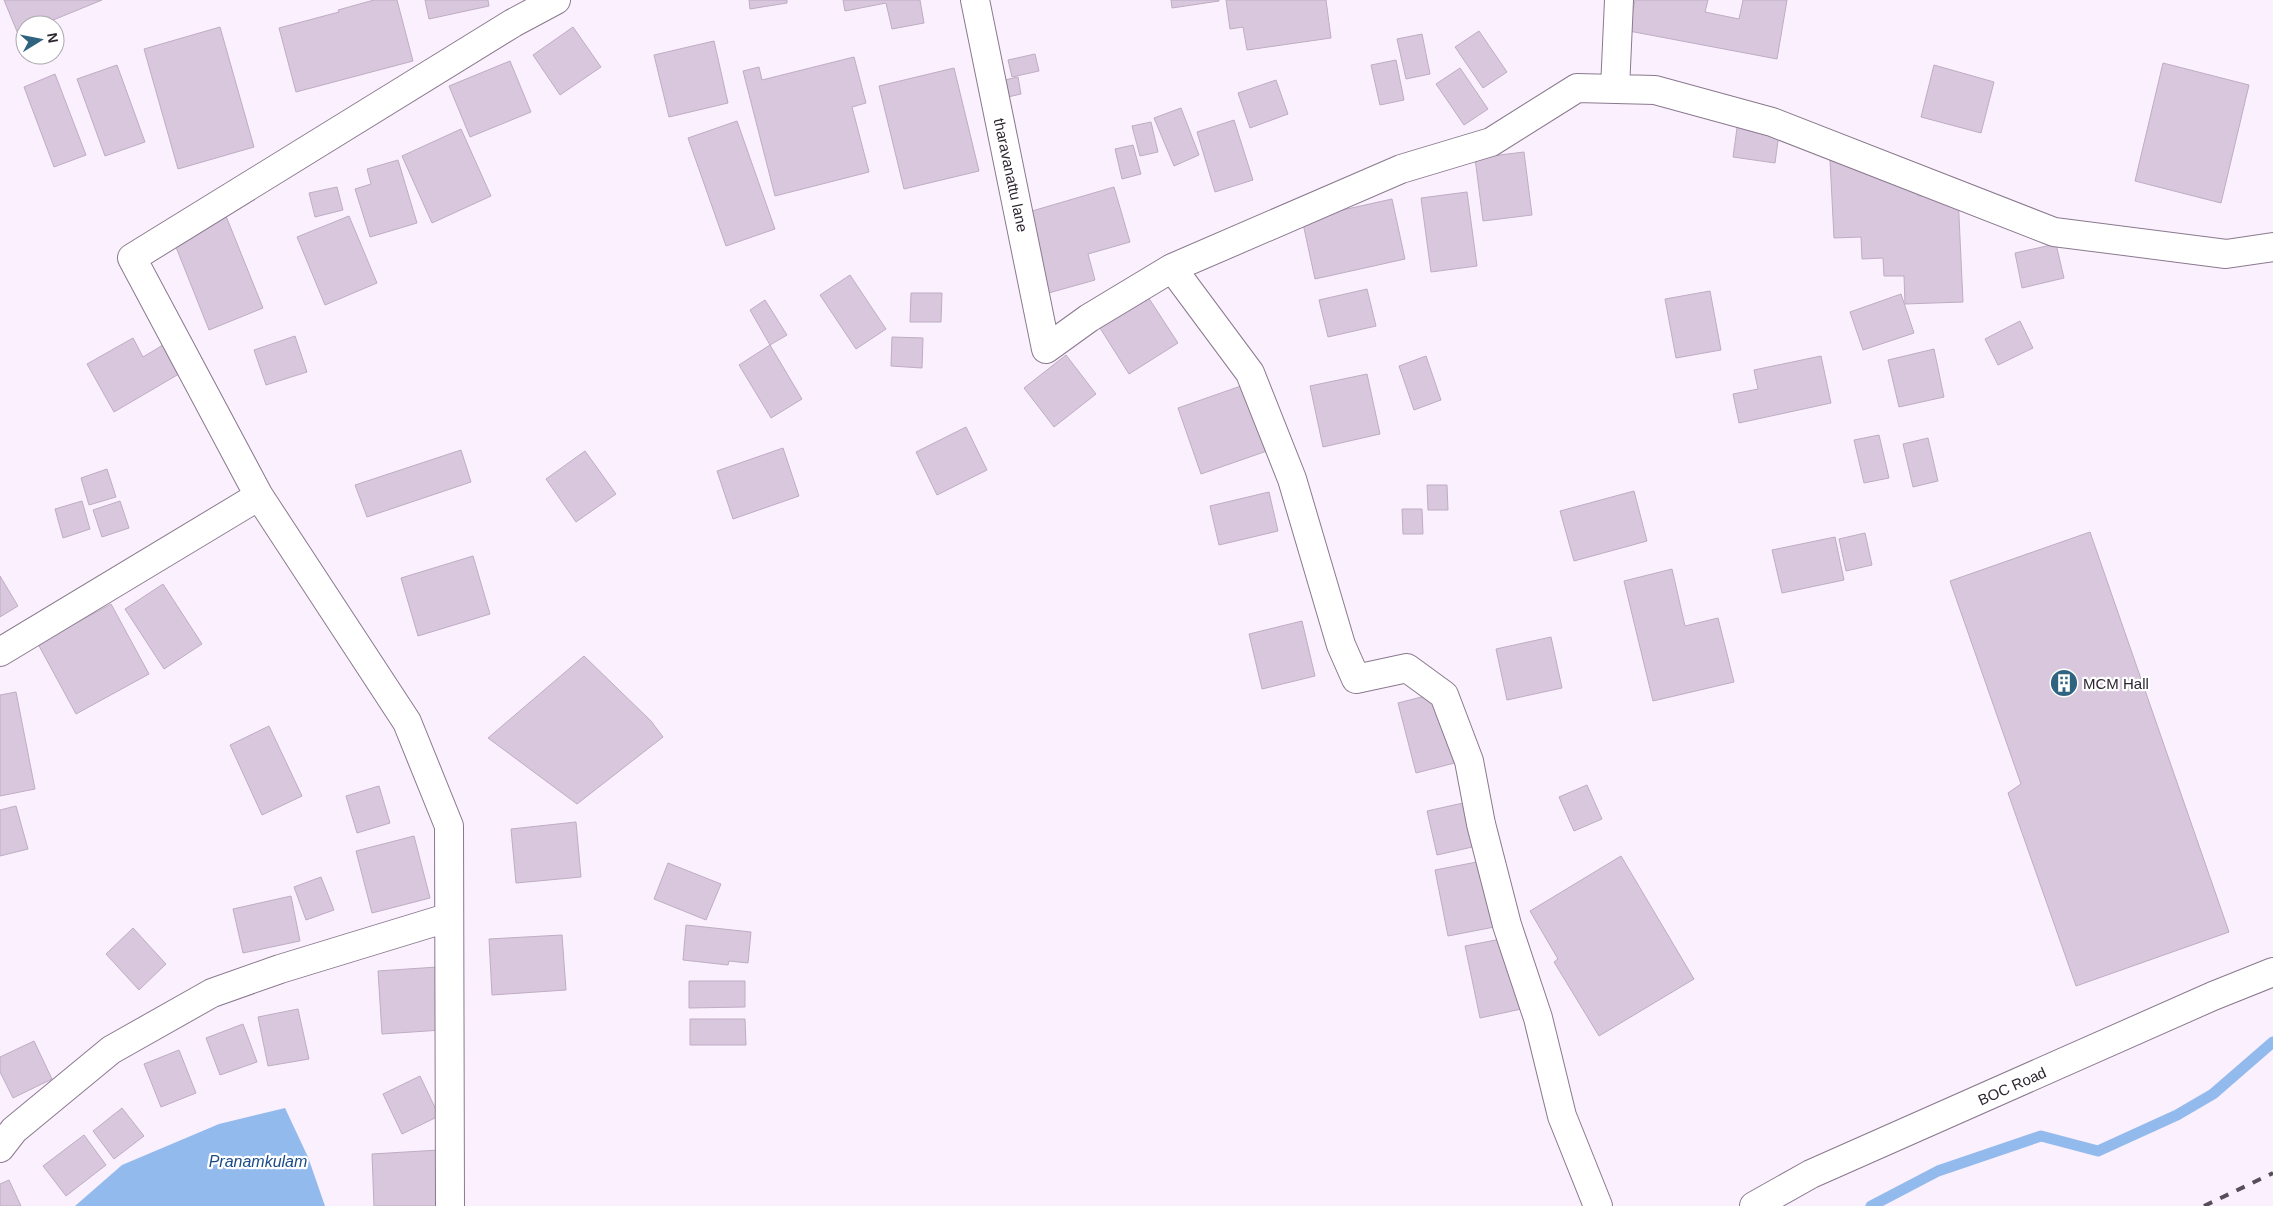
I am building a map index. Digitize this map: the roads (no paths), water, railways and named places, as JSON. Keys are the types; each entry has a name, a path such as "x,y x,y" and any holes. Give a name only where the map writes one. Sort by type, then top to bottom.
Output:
{"street":[{"path":"450,1206 449,826 407,722 259,496 132,258 513,24 556,0"},
{"name":"tharavanattu lane","path":"975,0 1046,349 1089,318 1172,268"},
{"path":"1615,89 1619,0"},
{"path":"1598,1206 1562,1116 1538,1018 1507,926 1480,824 1469,761 1444,695 1407,668 1356,678 1341,645 1292,479 1250,373 1172,268 1400,169 1491,142 1577,88 1655,90 1772,122 2054,232 2226,254 2273,247"},
{"path":"0,652 259,496"},
{"path":"0,1148 14,1130 111,1050 212,993 280,969 448,918"},
{"name":"BOC Road","path":"1754,1206 1811,1174 2212,996 2273,972"}],"water":[{"name":"Pranamkulam","path":"285,1108 308,1157 325,1206 75,1206 122,1165 219,1124"}],"waterway":[{"path":"1871,1206 1938,1171 2041,1136 2098,1151 2177,1115 2213,1094 2273,1042"}],"railway":[{"path":"2204,1206 2273,1173"}],"place":[{"name":"MCM Hall","path":"2064,683"}]}
